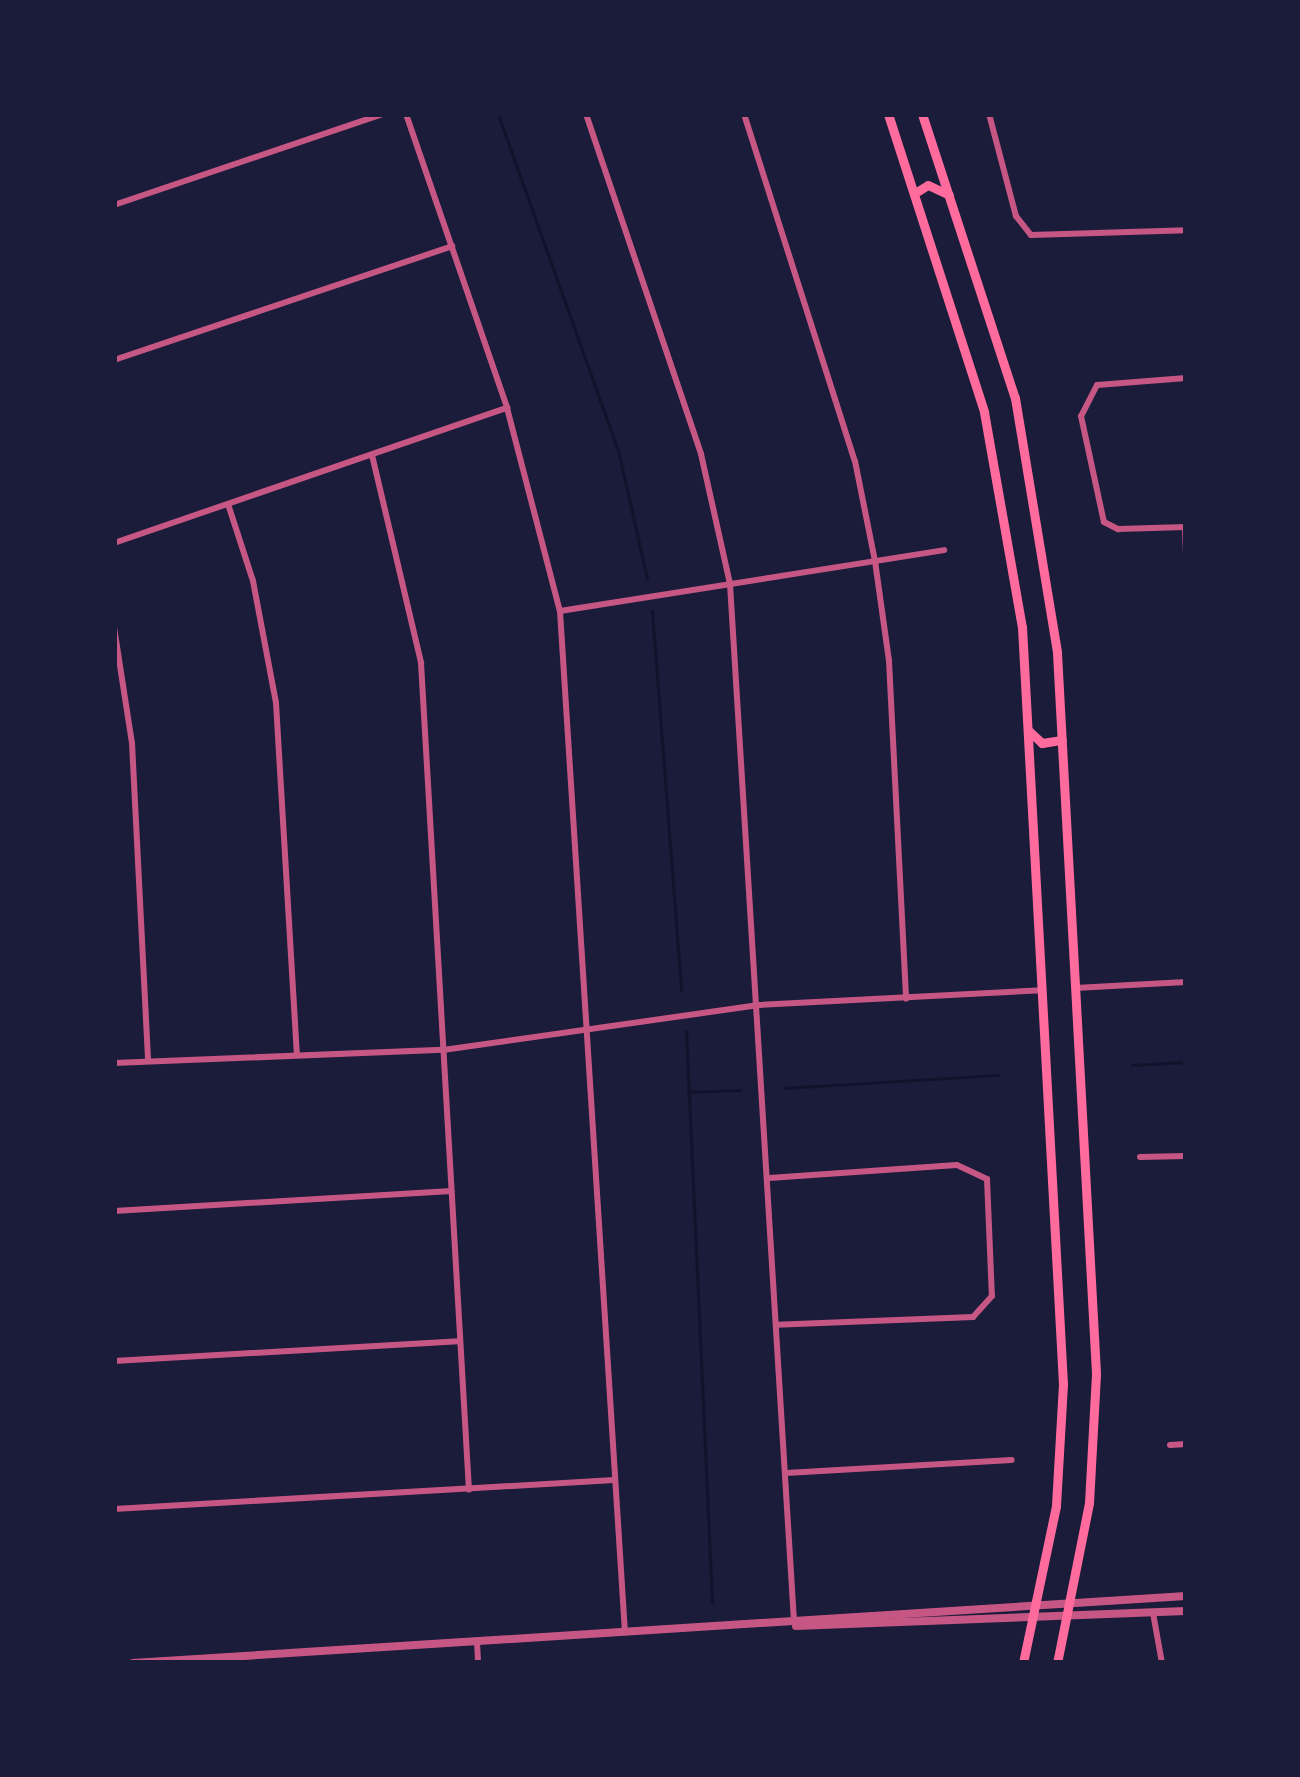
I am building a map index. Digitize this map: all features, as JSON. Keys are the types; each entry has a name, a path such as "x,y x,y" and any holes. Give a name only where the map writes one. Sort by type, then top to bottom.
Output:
{"main road":[{"path":"888,114 994,452 1015,568 1029,731 1063,1400 1039,1603 1023,1663"},
{"path":"922,114 1030,466 1062,740 1096,1404 1073,1601 1057,1663"},
{"path":"914,193 928,185 949,195"},
{"path":"1029,731 1042,743 1062,740"}],"street":[{"path":"114,205 383,114"},
{"path":"406,114 507,407 560,611 625,1632"},
{"path":"586,114 701,454 730,584 794,1625"},
{"path":"743,114 855,461 874,562 889,661 906,999"},
{"path":"989,114 1020,225 1037,237 1186,230"},
{"path":"114,360 452,246"},
{"path":"1186,378 1090,390 1081,416 1099,514 1111,527 1185,527 1186,552"},
{"path":"114,543 507,407"},
{"path":"372,455 421,663 469,1490"},
{"path":"228,504 254,580 276,703 297,1054"},
{"path":"560,611 944,550"},
{"path":"114,627 132,743 148,1061"},
{"path":"1075,988 1186,982"},
{"path":"114,1063 443,1050 759,1005 1043,990"},
{"path":"1140,1157 1186,1156"},
{"path":"769,1178 975,1168 987,1179 992,1296 973,1317 777,1325"},
{"path":"114,1211 451,1191"},
{"path":"114,1360 458,1341"},
{"path":"1170,1445 1186,1444"},
{"path":"786,1473 1012,1460"},
{"path":"114,1509 614,1480"},
{"path":"794,1625 1039,1603 1186,1596"},
{"path":"133,1663 625,1632 1186,1611"},
{"path":"1153,1613 1162,1663"},
{"path":"477,1642 478,1663"},
{"path":"329,1650 330,1663"}],"waterway":[{"path":"498,114 619,454 647,578"},
{"path":"652,611 681,991"},
{"path":"686,1031 712,1602"},
{"path":"1132,1065 1186,1062"},
{"path":"784,1088 999,1075"},
{"path":"688,1092 740,1090"}]}
